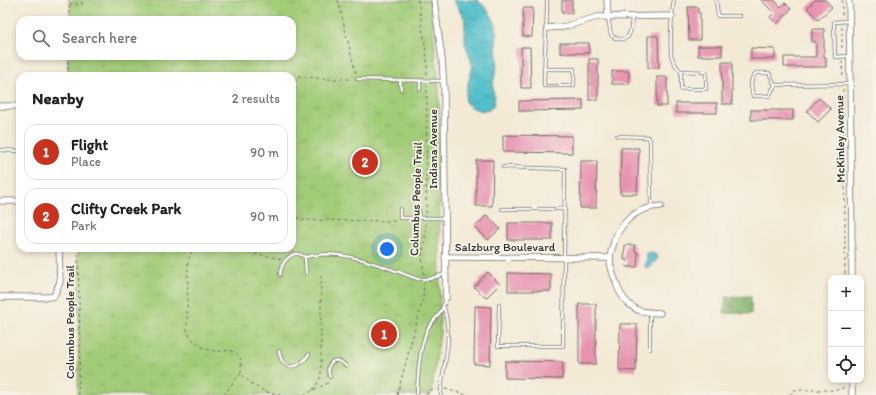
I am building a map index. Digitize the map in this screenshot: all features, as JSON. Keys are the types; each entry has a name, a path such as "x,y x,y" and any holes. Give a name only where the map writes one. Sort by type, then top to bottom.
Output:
{"street":[{"name":"Indiana Avenue","path":"434,0 444,81 446,298"},
{"path":"607,0 608,17"},
{"name":"McKinley Avenue","path":"849,0 849,56 852,137 852,275"},
{"path":"547,28 563,27 597,17 672,16"},
{"path":"0,106 16,106"},
{"path":"0,201 16,201"},
{"path":"660,313 639,310 628,303 619,291 610,258 617,233 628,219 639,211 651,207 661,206"},
{"path":"0,297 54,296 60,282 59,252"},
{"name":"Salzburg Boulevard","path":"445,257 610,258"},
{"path":"852,383 852,395"}],"lane":[{"path":"544,69 574,69 574,86 544,86 544,69 544,49 547,28 547,0"},
{"path":"674,0 672,16 672,57 678,69 681,71 706,72 706,89 681,89 681,71"},
{"path":"716,0 718,16 740,16"},
{"path":"608,17 611,35 616,39 622,40 628,37 631,29 632,17"},
{"path":"849,22 834,22 835,57 849,56"},
{"path":"756,73 769,73 775,85 769,96 753,96 750,85 752,77 756,73"},
{"path":"357,79 444,81"},
{"path":"400,80 402,89"},
{"path":"420,81 420,89"},
{"path":"775,85 850,84"},
{"path":"617,136 648,137 650,140 651,207"},
{"path":"0,150 16,151"},
{"name":"Salzburg Boulevard","path":"499,305 498,346 563,346 565,169 503,167"},
{"path":"400,209 400,218 445,218"},
{"path":"419,209 419,218"},
{"path":"502,209 565,209"},
{"path":"280,275 280,268 286,260 296,254 301,254 305,258 306,273"},
{"path":"305,258 314,255 352,257 418,279 434,278 445,274"},
{"path":"417,395 419,364 427,330 440,314 446,298"},
{"path":"441,395 441,380 447,356 447,320 444,306"},
{"path":"650,312 650,349"},
{"path":"279,351 284,363 294,366 300,365 305,361 309,354"},
{"path":"330,377 328,366 332,362 336,360 341,361 346,366"}],"path":[{"path":"68,16 69,0"},
{"path":"69,4 82,4 82,0"},
{"path":"296,81 299,76 326,79 357,79 338,0"},
{"name":"Columbus People Trail","path":"397,395 423,298 425,279 422,256 426,218 427,57 418,0"},
{"path":"842,0 844,137"},
{"path":"68,60 68,72"},
{"path":"845,176 845,275"},
{"path":"296,216 301,220 398,221 400,218"},
{"name":"Columbus People Trail","path":"78,252 80,353 78,395"},
{"path":"192,252 188,261 187,331 190,338 205,348 214,351 229,350 237,353 241,359 241,374 255,387 280,395"},
{"path":"245,252 286,260"},
{"path":"313,390 318,384 321,376 321,273"},
{"path":"224,395 237,377 241,374"},
{"path":"304,395 333,380"},
{"path":"790,395 794,390 837,390 843,388 844,383"}],"green space":[{"path":"71,0 430,0 439,87 440,333 431,395 78,395 78,252 296,252 296,72 68,72 68,60 296,60 296,16 70,16"},
{"path":"751,296 751,314 724,313 726,297"}],"water":[{"path":"453,0 477,0 484,6 495,22 497,33 497,63 493,84 494,102 489,110 482,111 476,109 465,102 467,87 473,66 465,43 465,19"},
{"path":"647,253 655,254 658,258 649,269 645,267"}],"building":[{"path":"562,0 572,0 572,13 562,13"},
{"path":"761,0 774,0 781,7 785,3 791,9 777,24 770,17 774,13"},
{"path":"815,0 825,0 832,7 818,20 807,8"},
{"path":"688,7 698,7 698,13 700,13 700,40 689,40"},
{"path":"523,8 533,8 532,37 523,36"},
{"path":"812,29 824,29 824,57 826,57 826,67 784,67 784,57 816,57 816,42 812,42"},
{"path":"648,36 658,36 659,68 648,68"},
{"path":"560,43 589,43 589,53 560,53"},
{"path":"698,46 722,46 722,56 698,56"},
{"path":"521,47 530,47 531,88 521,88"},
{"path":"751,48 775,49 775,59 751,59"},
{"path":"589,59 598,59 598,100 589,100"},
{"path":"722,62 732,62 732,104 722,104"},
{"path":"612,71 629,71 629,84 612,84"},
{"path":"657,77 667,77 667,106 657,106"},
{"path":"819,98 831,109 818,122 807,111"},
{"path":"583,100 583,110 519,111 519,101"},
{"path":"676,103 717,103 717,113 676,113"},
{"path":"751,110 793,110 793,120 751,120"},
{"path":"503,135 572,136 572,153 503,152"},
{"path":"621,148 639,148 637,194 620,194"},
{"path":"476,160 493,160 492,206 476,206"},
{"path":"581,161 597,161 596,208 580,208"},
{"path":"487,215 500,229 488,240 475,227"},
{"path":"508,223 552,223 552,240 508,240"},
{"path":"625,245 635,245 635,252 638,252 637,267 626,267 627,260 624,260"},
{"path":"488,272 500,284 486,298 474,287"},
{"path":"508,273 551,274 551,291 508,291"},
{"path":"579,304 596,304 596,364 579,364"},
{"path":"475,306 491,307 490,365 474,364"},
{"path":"620,324 637,324 636,371 619,370"},
{"path":"505,361 563,362 562,379 505,378"}],"place":[{"name":"Clifty Creek Park","path":"365,162"},
{"name":"Flight","path":"384,334"}]}
